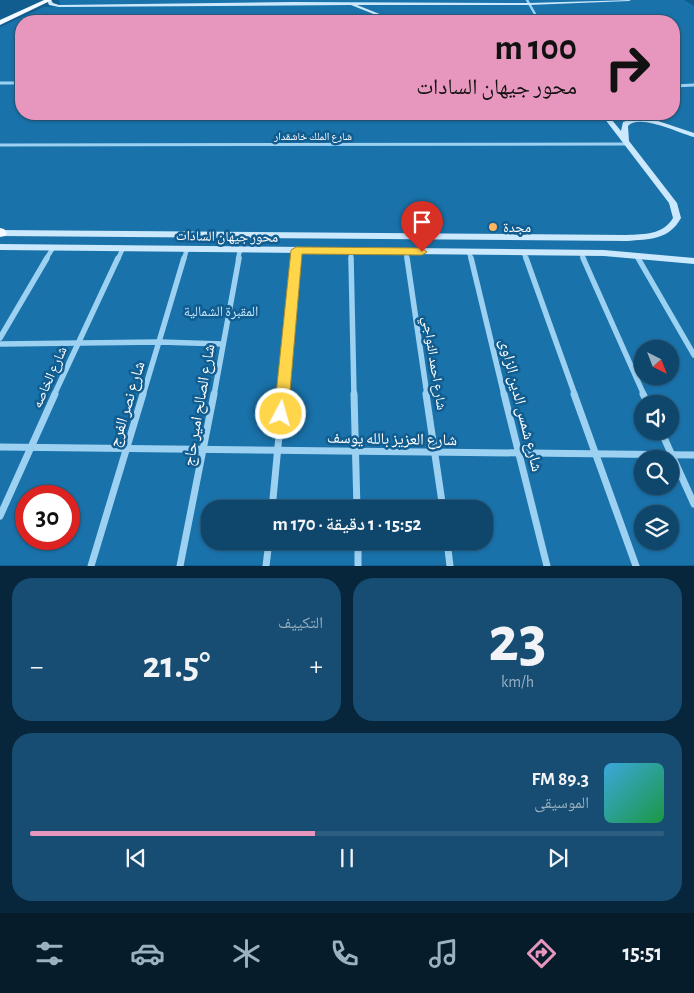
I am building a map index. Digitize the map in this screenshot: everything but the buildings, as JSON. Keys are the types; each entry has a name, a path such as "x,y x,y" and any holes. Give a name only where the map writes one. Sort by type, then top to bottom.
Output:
{"highway":[{"path":"17,15 49,0"},
{"path":"0,23 15,16"}],"main road":[{"path":"49,0 51,4 59,6 229,2 629,0"},
{"path":"352,2 381,15"},
{"path":"608,120 626,144"},
{"path":"626,144 623,126 633,120"},
{"path":"649,120 694,135"},
{"name":"محور جيهان السادات","path":"0,233 627,238 657,235 665,232 674,223 677,213 674,203 626,144"},
{"name":"محور جيهان السادات","path":"0,247 581,253 694,261"}],"street":[{"path":"342,0 352,2"},
{"path":"528,2 536,15"},
{"path":"0,83 15,83"},
{"path":"680,86 694,85"},
{"name":"شارع الملك خاشقدار","path":"0,145 626,144"},
{"path":"0,338 53,248"},
{"name":"شارع الخاصه","path":"0,516 78,342 123,248"},
{"name":"شارع نصر الفرج","path":"91,566 187,249"},
{"name":"شارع الصالح امير حاج","path":"180,566 204,449 240,250"},
{"path":"273,500 296,250"},
{"path":"351,251 357,500"},
{"name":"شارع احمد النواجي","path":"406,252 442,500"},
{"name":"شارع شمس الدين الزاوى","path":"469,252 547,566"},
{"path":"524,253 636,566"},
{"path":"581,253 644,395"},
{"path":"637,256 694,355"},
{"path":"0,344 78,342 223,344"},
{"name":"شارع العزيز بالله يوسف","path":"0,447 634,454"},
{"name":"شارع العزيز بالله يوسف","path":"679,455 694,455"},
{"path":"679,471 694,504"},
{"path":"266,566 268,550"},
{"path":"358,550 358,566"},
{"path":"448,550 450,566"}],"green space":[{"name":"المقبرة الشمالية","path":"59,0 684,0 694,6 694,565 0,565 0,27 15,20 15,120 680,120 680,15 26,15 44,7 60,4"}],"place":[{"name":"مجدة","path":"493,227"}],"route":[{"path":"281,414 296,250 422,252"}]}
